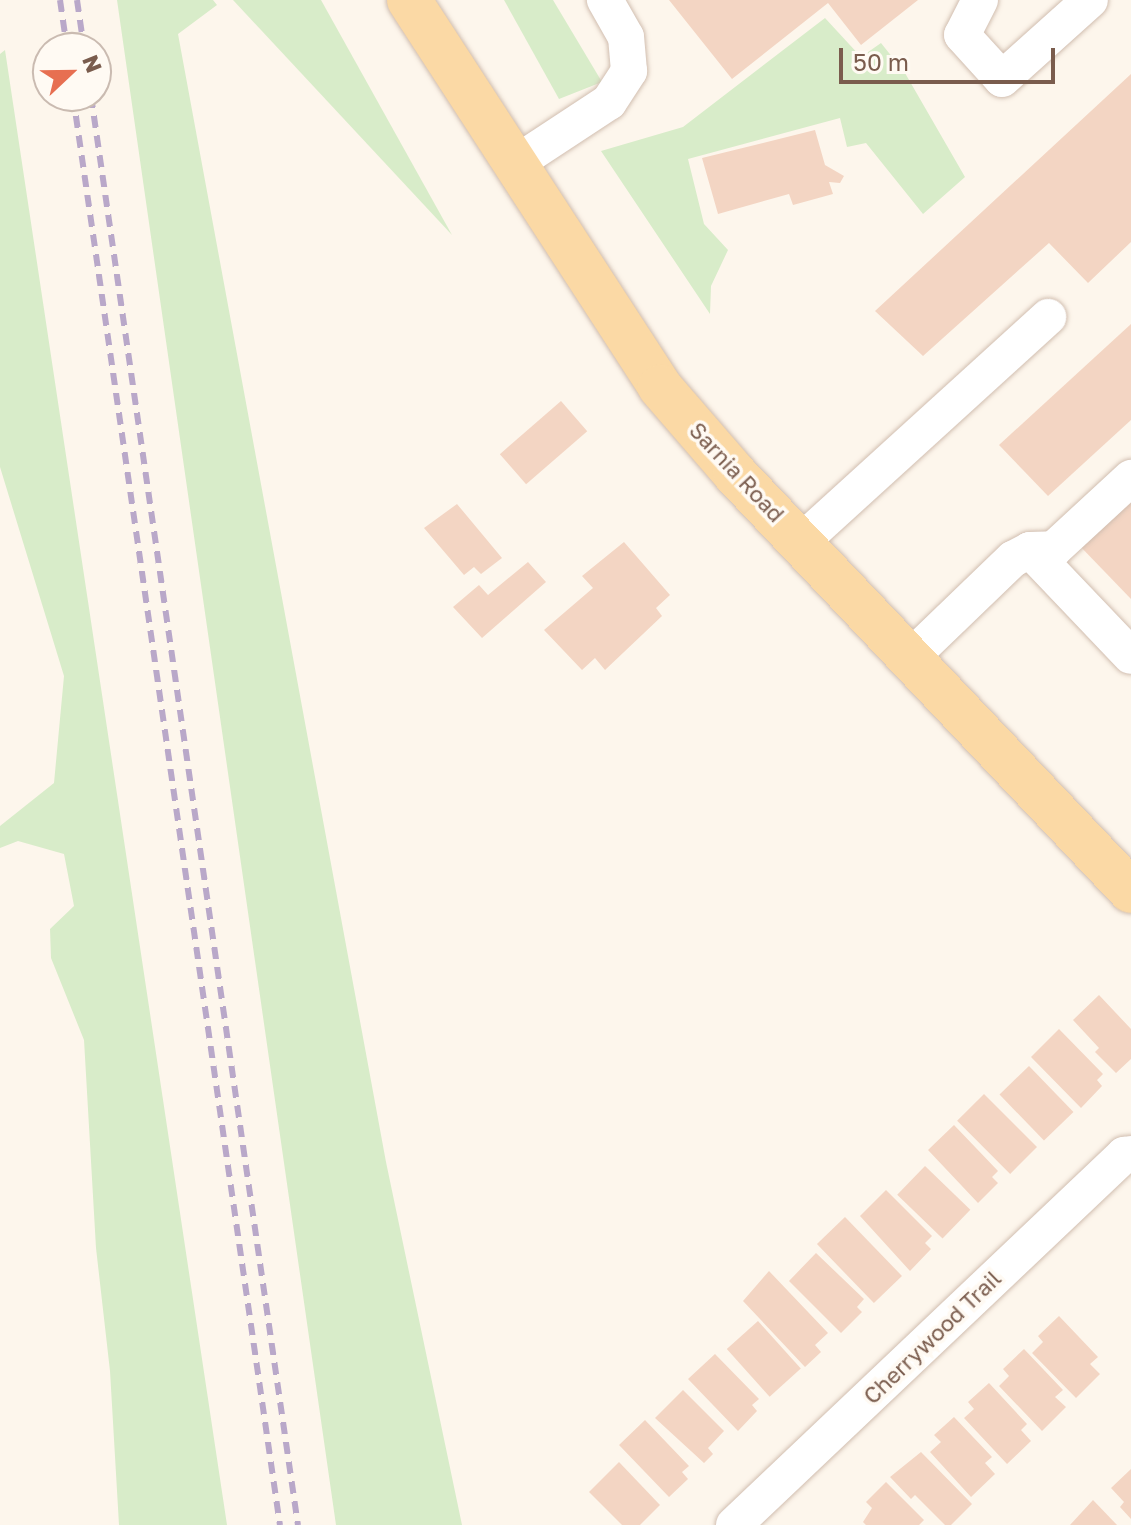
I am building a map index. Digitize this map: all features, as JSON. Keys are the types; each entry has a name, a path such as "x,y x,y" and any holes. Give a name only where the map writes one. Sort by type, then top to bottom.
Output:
{"main road":[{"name":"Sarnia Road","path":"409,0 660,387 735,474 910,658 1125,873"}],"street":[{"path":"516,163 609,102 629,71 626,37 605,0"},
{"path":"980,0 962,35 1002,79 1090,0"},
{"path":"802,541 1048,317"},
{"path":"910,658 999,571 1030,550 1054,549 1131,478"},
{"path":"1030,550 1131,656"},
{"name":"Cherrywood Trail","path":"734,1525 1124,1155 1131,1154"}],"green space":[{"path":"117,0 213,0 217,5 178,34 386,1162 462,1525 336,1525"},
{"path":"233,0 321,0 452,235"},
{"path":"504,0 553,0 602,82 559,99"},
{"path":"825,18 861,57 881,43 905,73 965,177 923,214 866,143 847,147 840,118 688,159 704,224 728,250 711,286 710,314 601,151 683,127"},
{"path":"5,50 227,1525 119,1525 110,1371 96,1248 84,1040 51,958 50,929 74,906 64,854 18,841 0,848 0,826 54,783 64,676 0,467 0,54"}],"building":[{"path":"669,0 918,0 861,45 828,3 732,79"},
{"path":"1131,74 1131,242 1088,283 1049,243 923,356 875,311"},
{"path":"815,130 825,165 844,176 840,183 829,182 833,194 793,205 789,194 718,214 702,158"},
{"path":"1131,324 1131,420 1048,496 999,445"},
{"path":"561,401 587,431 526,484 500,454"},
{"path":"1131,494 1131,599 1077,543"},
{"path":"457,504 502,558 481,574 474,567 464,575 424,528"},
{"path":"624,542 670,595 656,608 662,616 605,670 595,658 582,670 544,630 593,588 582,576"},
{"path":"528,562 546,582 482,638 453,607 479,585 488,595"},
{"path":"1099,995 1131,1029 1131,1059 1116,1073 1095,1052 1099,1048 1073,1020"},
{"path":"1059,1029 1103,1074 1097,1080 1102,1086 1081,1108 1031,1057"},
{"path":"1029,1066 1073,1112 1044,1141 1000,1094"},
{"path":"984,1094 1037,1147 1010,1174 957,1121"},
{"path":"954,1125 998,1171 992,1177 998,1183 978,1203 928,1150"},
{"path":"925,1166 970,1210 943,1239 897,1195"},
{"path":"886,1190 932,1236 925,1243 931,1249 910,1271 860,1216"},
{"path":"845,1217 902,1276 874,1303 817,1244"},
{"path":"816,1253 864,1299 857,1307 862,1312 841,1333 789,1281"},
{"path":"769,1271 828,1333 815,1345 821,1352 805,1367 743,1301"},
{"path":"1059,1316 1098,1357 1090,1364 1100,1374 1076,1398 1032,1353 1043,1342 1038,1336"},
{"path":"758,1321 801,1369 770,1397 727,1349"},
{"path":"1024,1349 1063,1390 1055,1397 1066,1407 1042,1431 999,1386 1009,1376 1003,1369"},
{"path":"715,1354 759,1399 752,1405 757,1411 738,1431 688,1379"},
{"path":"989,1383 1027,1424 1021,1430 1031,1441 1007,1464 964,1418 974,1409 968,1402"},
{"path":"683,1390 724,1431 708,1448 713,1454 704,1463 655,1418"},
{"path":"954,1417 992,1457 985,1463 995,1474 971,1497 930,1452 941,1442 934,1435"},
{"path":"645,1420 689,1466 682,1472 688,1479 669,1497 619,1445"},
{"path":"921,1452 972,1504 951,1525 945,1525 915,1495 911,1499 890,1477"},
{"path":"619,1462 660,1505 640,1525 622,1525 589,1492"},
{"path":"1131,1469 1131,1519 1120,1507 1124,1502 1111,1488"},
{"path":"886,1482 924,1520 919,1525 866,1525 863,1522 872,1508 866,1502"},
{"path":"1093,1500 1117,1525 1070,1525"}],"railway":[{"path":"60,0 65,32"},
{"path":"77,0 82,32"},
{"path":"75,112 280,1525"},
{"path":"93,112 298,1525"}]}
